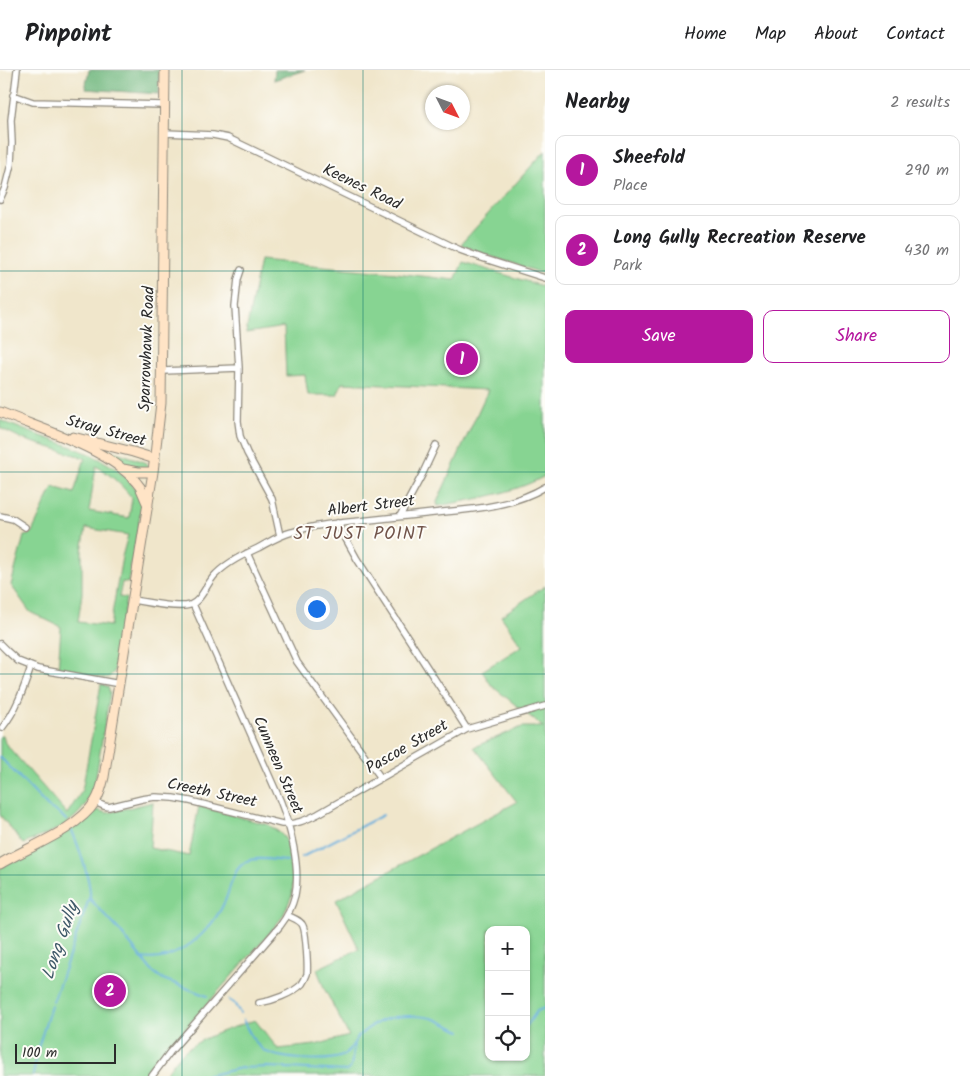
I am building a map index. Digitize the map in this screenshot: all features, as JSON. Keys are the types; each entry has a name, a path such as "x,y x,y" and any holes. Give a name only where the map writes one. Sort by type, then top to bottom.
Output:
{"main road":[{"name":"Sparrowhawk Road","path":"95,802 101,790 104,777 120,684 162,403 165,70"},
{"name":"Stray Street","path":"0,412 88,448 104,457 121,468 138,486 144,494 148,505"},
{"name":"Stray Street","path":"50,432 155,459"},
{"path":"121,468 138,472 153,472"},
{"path":"0,864 72,825 95,802"}],"street":[{"path":"0,199 11,164 11,120 17,70"},
{"path":"13,95 33,102 165,105"},
{"name":"Keenes Road","path":"165,133 213,135 228,138 460,250 545,278"},
{"path":"241,270 235,306 239,368 238,421 240,436 272,499 280,536"},
{"path":"163,371 239,368"},
{"path":"400,516 436,445"},
{"name":"Albert Street","path":"192,604 198,599 215,575 231,562 280,536 304,528 499,504 529,496 545,487"},
{"path":"0,516 13,519 25,527"},
{"path":"338,523 354,554 467,729"},
{"path":"247,553 297,662 381,778"},
{"path":"133,600 179,606 189,606 192,604"},
{"name":"Cunneen Street","path":"152,1076 170,1052 264,946 287,916 295,896 297,879 289,825 280,800 192,604"},
{"path":"0,644 18,661 31,667 120,684"},
{"path":"2,728 14,710 31,667"},
{"name":"Pascoe Street","path":"289,825 318,814 467,729 545,706"},
{"name":"Creeth Street","path":"95,802 109,807 155,797 173,798 289,825"},
{"path":"259,1003 273,1000 294,990 302,984 307,976 304,927 300,922 287,916"}],"green space":[{"path":"89,70 159,70 159,94 85,89"},
{"path":"275,70 305,70 274,80"},
{"path":"545,151 545,274 484,254 461,244"},
{"path":"260,260 455,280 463,262 545,287 545,476 506,492 438,506 437,502 488,390 342,383 337,395 308,395 305,375 286,376 284,327 246,333"},
{"path":"0,420 89,454 119,471 131,482 138,495 141,509 128,583 122,582 119,597 126,598 114,672 109,677 104,678 58,670 61,627 30,612 11,585 24,536 32,532 53,487 74,493 85,458 25,440 0,428","holes":["96,466 115,480 132,498 129,518 89,511","86,528 128,535 122,557 110,626 78,622 82,593 82,551"]},
{"path":"98,447 147,463 148,467 146,469 127,467"},
{"path":"545,586 545,1076 164,1076 180,1055 195,1044 220,1032 255,1020 278,1049 315,1045 349,1036 324,988 317,969 359,949 336,900 517,802 474,747 522,727 543,727 492,686 482,671 522,646 501,616"},
{"path":"101,684 108,687 110,693 95,782 90,796 77,815 68,822 47,834 23,844 0,815 0,736 3,736 5,743 67,814 82,791"},
{"path":"153,802 150,848 189,856 199,806 269,825 280,833 288,844 294,871 292,895 283,916 171,1045 152,1062 144,1076 0,1076 0,868 63,835 97,810 107,813"}],"waterway":[{"name":"Long Gully","path":"0,757 48,807 66,820"},
{"path":"302,857 383,815"},
{"name":"Long Gully","path":"53,1002 90,896 81,854 72,831"},
{"path":"141,958 165,957 184,948 201,935 215,919 225,901 235,873 242,864 247,861 262,859 289,861"},
{"path":"89,898 119,930 152,971 163,979 207,996"},
{"path":"229,1000 234,1003 240,1013"},
{"name":"Long Gully","path":"33,1076 38,1048 51,1006"},
{"path":"530,1021 537,1011 545,1008"},
{"path":"243,1020 253,1039 262,1049 269,1053 290,1058 315,1060 344,1055 358,1037 371,1026 392,1018 426,1017 461,1031"},
{"path":"205,1076 241,1068 268,1067 347,1071 351,1067 354,1046"}],"place":[{"name":"Sheefold","path":"462,359"},
{"name":"Long Gully Recreation Reserve","path":"110,991"}],"district":[{"name":"ST JUST POINT","path":"360,534"}]}
